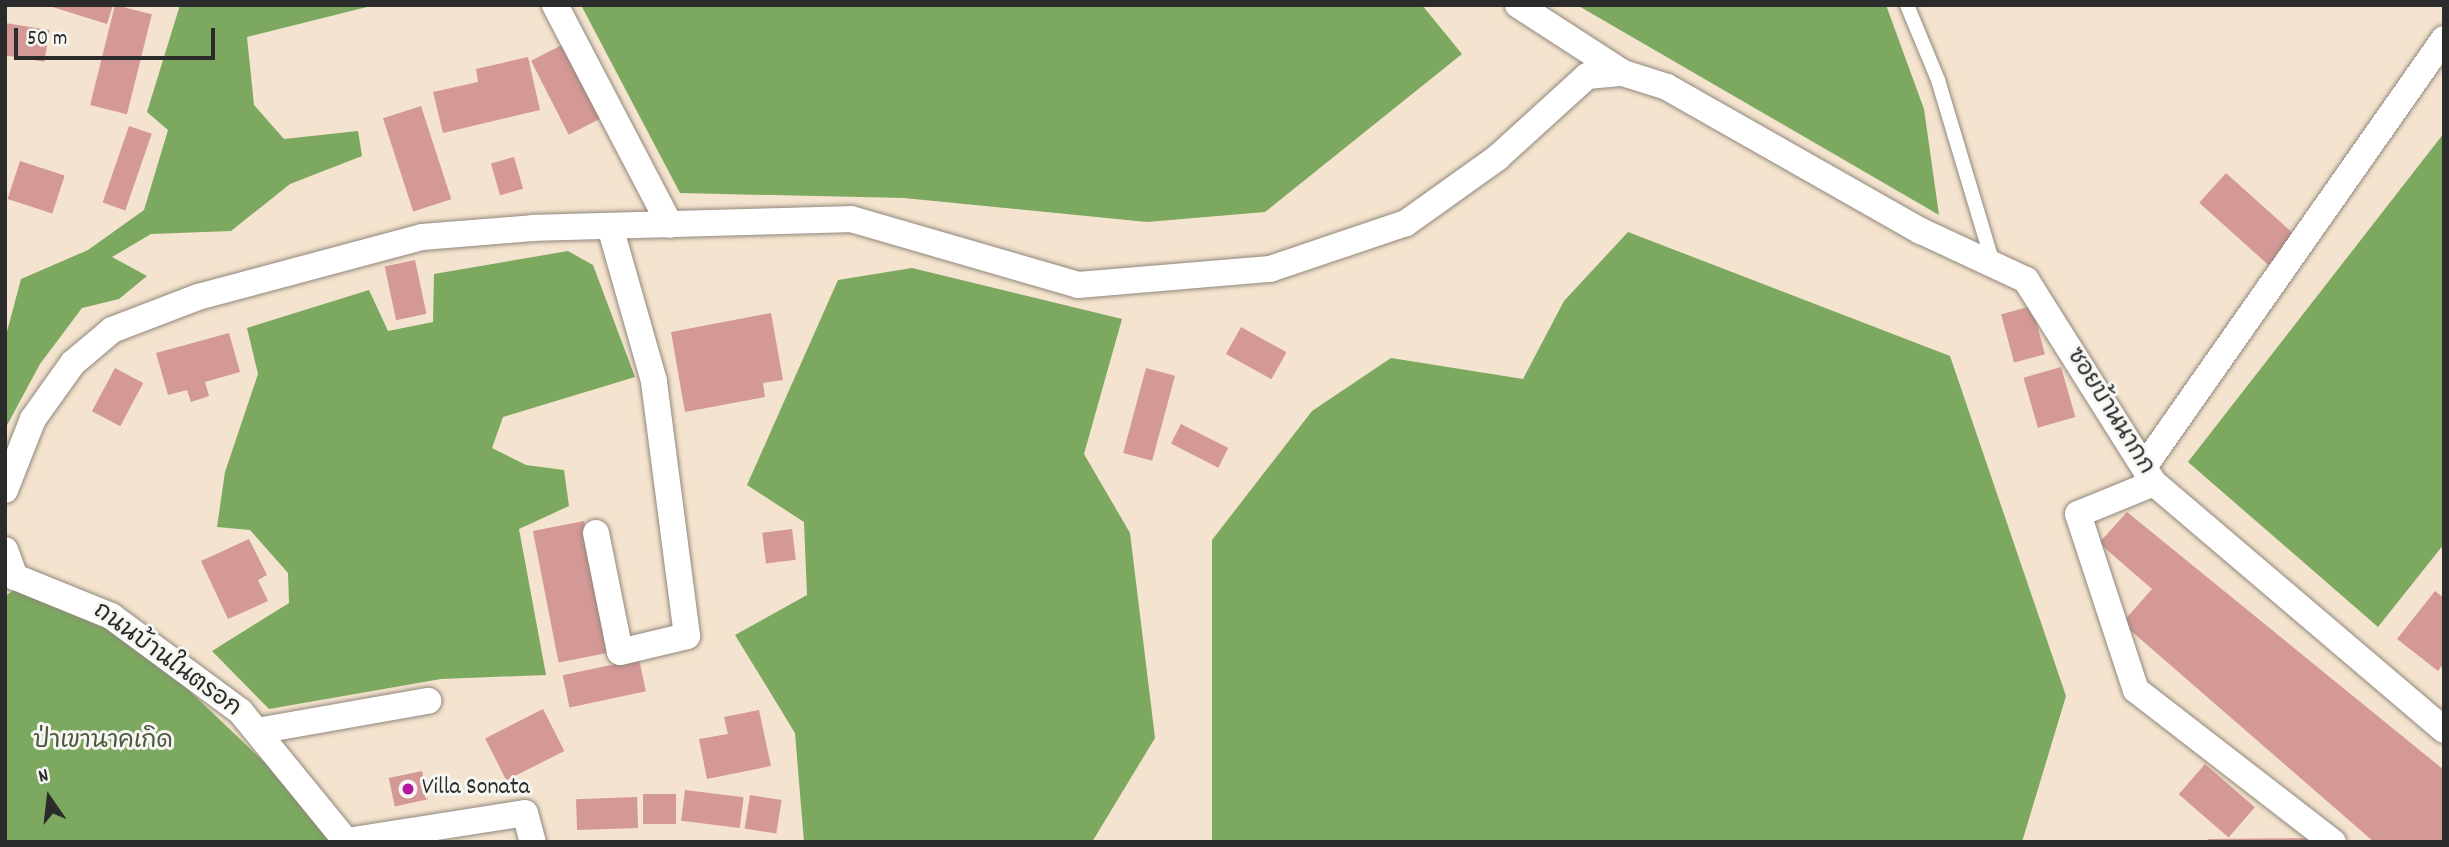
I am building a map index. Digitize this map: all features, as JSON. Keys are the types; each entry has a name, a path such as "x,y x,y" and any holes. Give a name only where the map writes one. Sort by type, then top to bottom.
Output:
{"street":[{"path":"555,5 670,225"},
{"path":"1518,5 1623,72"},
{"path":"2333,842 2136,690 2078,514 2150,474 2444,39"},
{"path":"5,490 33,419 73,363 112,330 198,297 422,237 533,228 611,230 670,225 851,219 1078,285 1270,269 1406,222 1497,158 1587,76 1623,72"},
{"name":"ซอยบ้านนากก","path":"1623,72 1667,87 1921,231 2026,280 2150,474 2444,730"},
{"path":"596,533 620,652 687,636 654,381 611,230"},
{"path":"5,550 10,581"},
{"name":"ถนนบ้านในตรอก","path":"10,581 111,617 240,711 347,841"},
{"path":"257,731 428,701"},
{"path":"347,841 526,813 533,842"}],"lane":[{"path":"1907,5 1938,80 1993,263"}],"green space":[{"path":"180,5 375,5 247,37 254,105 284,139 358,131 362,156 290,184 231,231 151,234 112,257 147,276 119,299 82,308 40,364 5,429 5,339 21,279 88,250 144,210 168,130 147,112"},
{"path":"581,5 1422,5 1462,54 1265,212 1147,222 904,198 680,193"},
{"path":"1577,5 1886,5 1924,109 1939,215"},
{"path":"2444,133 2444,544 2378,627 2188,462"},
{"path":"1628,232 1950,356 2066,696 2022,842 1212,842 1212,540 1312,411 1391,358 1523,379 1564,301"},
{"path":"568,251 593,265 635,377 503,417 492,448 526,465 564,470 569,506 519,529 546,675 441,679 269,709 212,651 289,603 288,573 250,530 217,527 225,472 258,374 247,328 369,290 388,331 433,322 434,274"},
{"path":"912,268 1122,319 1084,454 1130,533 1155,738 1092,842 804,842 795,733 735,635 807,595 804,522 747,485 838,280"},
{"name":"ป่าเขานาคเกิด","path":"27,582 111,616 347,841 5,842 5,596"}],"building":[{"path":"46,5 113,5 107,24"},
{"path":"115,5 152,14 127,114 90,105"},
{"path":"5,23 49,30 44,62 5,55"},
{"path":"564,44 602,118 569,135 531,61"},
{"path":"528,57 540,110 443,133 433,92 478,82 476,69"},
{"path":"421,106 451,199 413,212 383,118"},
{"path":"129,126 152,134 125,210 103,203"},
{"path":"514,157 523,189 500,195 491,164"},
{"path":"20,161 65,176 52,214 8,199"},
{"path":"2226,173 2297,237 2270,266 2199,203"},
{"path":"415,260 426,314 396,320 385,266"},
{"path":"2032,306 2045,354 2014,363 2001,314"},
{"path":"771,313 783,380 763,383 765,397 685,412 671,332"},
{"path":"1241,327 1286,352 1271,379 1226,354"},
{"path":"229,333 240,372 205,382 209,396 191,402 187,390 168,395 156,353"},
{"path":"2061,367 2075,417 2038,428 2024,378"},
{"path":"115,368 143,383 120,426 92,411"},
{"path":"1146,368 1175,376 1152,461 1123,453"},
{"path":"1181,424 1228,448 1218,468 1171,444"},
{"path":"2127,512 2444,770 2444,842 2374,842 2122,623 2152,589 2099,543"},
{"path":"584,521 610,653 559,662 533,531"},
{"path":"792,529 796,560 766,563 762,533"},
{"path":"249,539 267,575 258,580 268,601 228,619 201,561"},
{"path":"2435,591 2444,598 2444,663 2438,671 2397,639"},
{"path":"639,659 646,691 570,707 563,675"},
{"path":"543,709 564,751 506,780 485,739"},
{"path":"759,710 771,766 707,779 699,739 728,734 724,717"},
{"path":"2205,764 2255,807 2229,837 2179,794"},
{"name":"Villa Sonata","path":"422,771 428,799 395,806 389,778"},
{"path":"685,790 744,797 740,828 681,821"},
{"path":"643,794 676,794 676,824 643,824"},
{"path":"750,795 782,800 776,834 745,829"},
{"path":"637,797 638,828 577,830 576,799"},
{"path":"2319,838 2319,842 2208,842 2208,839"}],"place":[{"name":"Villa Sonata","path":"408,789"}]}
